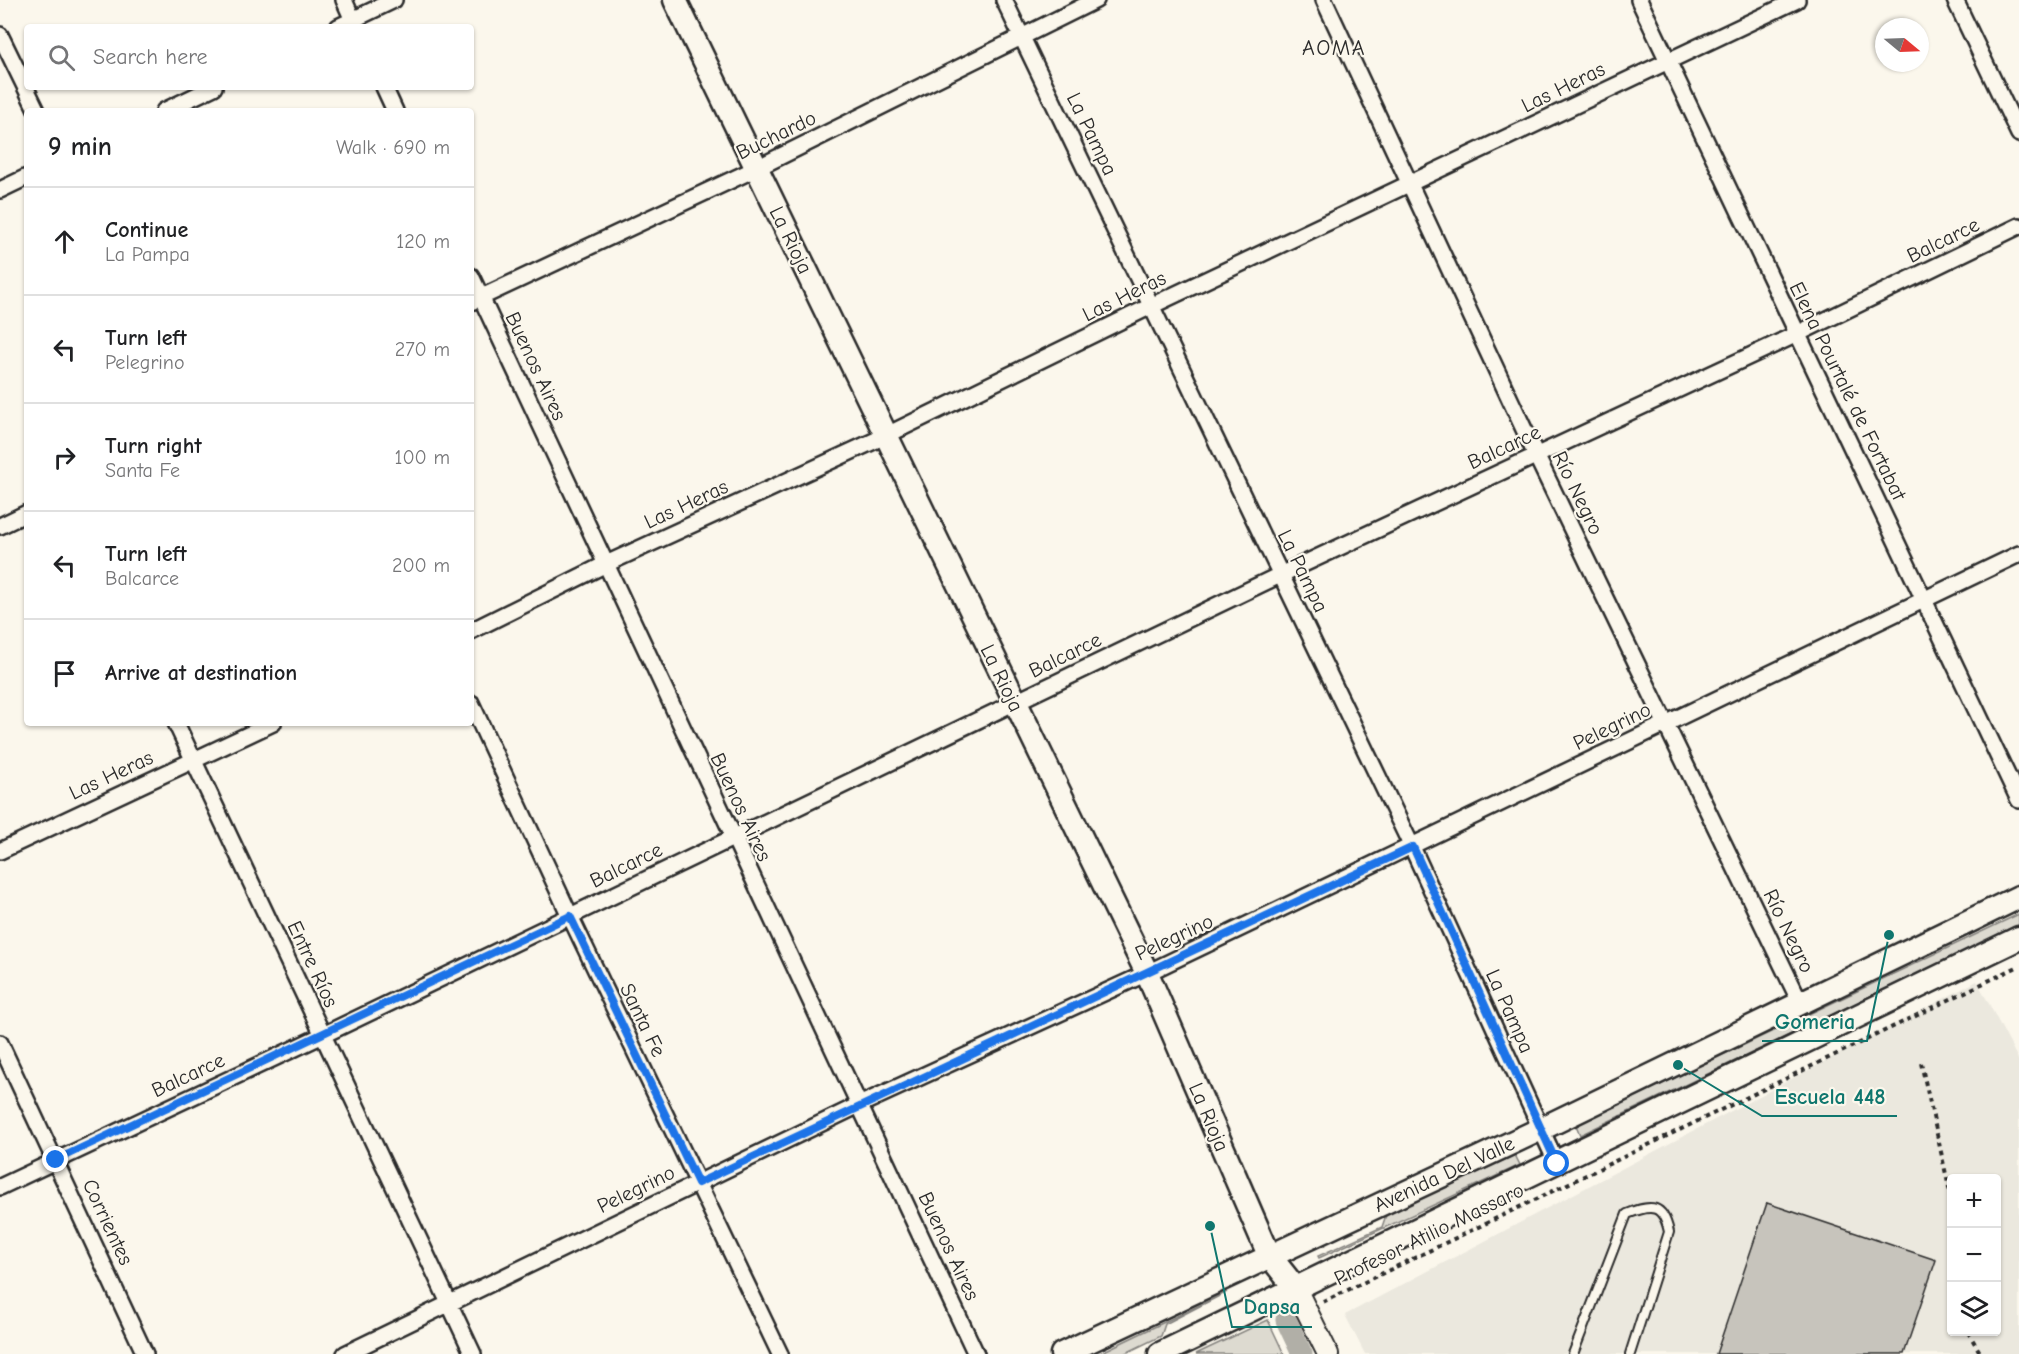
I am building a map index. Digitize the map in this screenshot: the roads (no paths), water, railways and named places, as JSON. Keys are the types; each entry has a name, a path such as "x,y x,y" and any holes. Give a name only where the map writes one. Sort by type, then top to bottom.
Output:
{"main road":[{"name":"La Rioja","path":"675,0 1147,973 1269,1255 1296,1289"},
{"name":"Avenida Del Valle","path":"1062,1354 1269,1255 1541,1130 2019,897"},
{"name":"Avenida Del Valle","path":"1160,1354 1557,1164 2019,938"}],"street":[{"path":"344,0 354,23 394,0"},
{"name":"La Pampa","path":"1004,0 1413,847 1557,1164"},
{"name":"Buchardo","path":"476,299 757,168 1096,0"},
{"name":"Río Negro","path":"1324,0 1536,455 1800,1002"},
{"name":"Elena Pourtalé de Fortabat","path":"1639,0 2019,801"},
{"name":"Las Heras","path":"474,630 606,564 885,436 1151,306 1797,0"},
{"path":"1955,0 2019,134"},
{"path":"0,34 24,84"},
{"path":"27,90 36,108"},
{"path":"170,108 208,90"},
{"path":"385,90 394,108"},
{"path":"0,190 24,178"},
{"name":"Balcarce","path":"0,1187 323,1035 1282,574 1797,334 2019,226"},
{"name":"Buenos Aires","path":"476,299 606,564 732,838 976,1354"},
{"path":"0,526 24,514"},
{"name":"Pelegrino","path":"345,1354 859,1105 1147,973 1413,847 1665,723 2019,554"},
{"name":"Santa Fe","path":"474,709 570,916 780,1354"},
{"name":"Entre Ríos","path":"178,726 473,1354"},
{"name":"Las Heras","path":"0,851 266,726"},
{"name":"Corrientes","path":"0,1043 145,1354"},
{"name":"La Rioja","path":"1296,1289 1328,1354"}],"lane":[{"path":"1573,1354 1627,1214 1644,1207 1659,1209 1666,1216 1670,1232 1630,1354"}],"waterway":[{"path":"1286,1320 1302,1354"}],"place":[{"name":"Gomeria","path":"1889,935"},
{"name":"Escuela 448","path":"1678,1065"},
{"name":"Dapsa","path":"1210,1226"}],"district":[{"name":"AOMA","path":"1334,48"}]}
